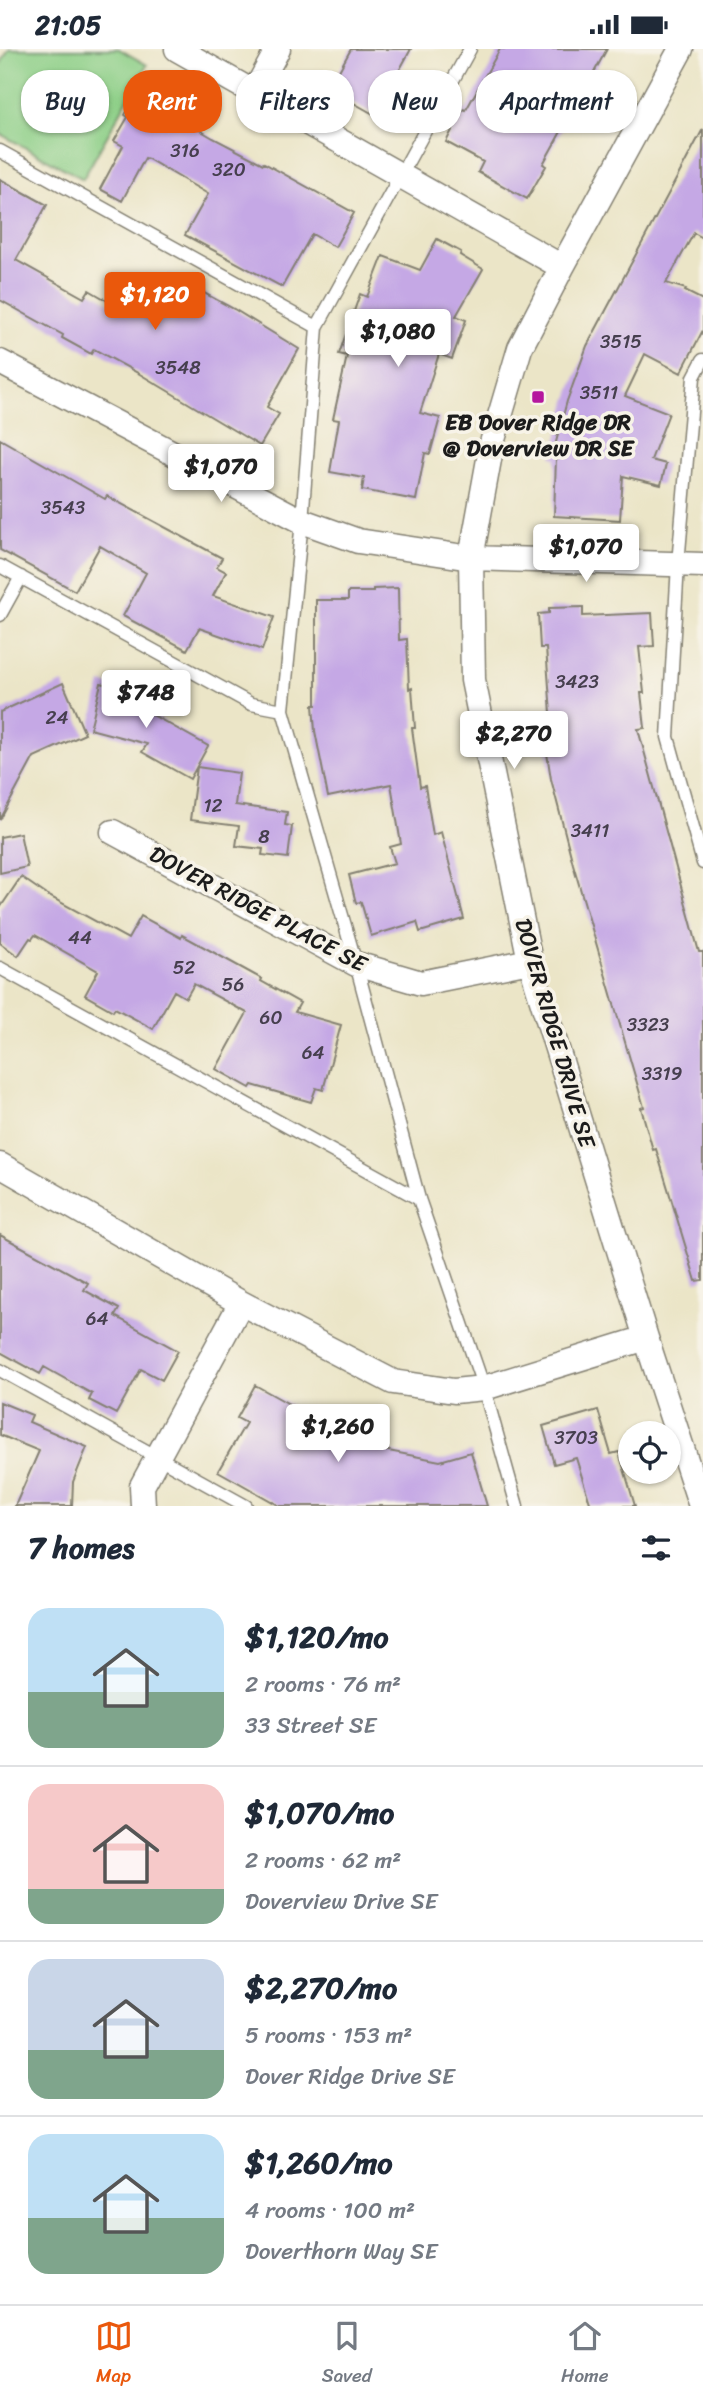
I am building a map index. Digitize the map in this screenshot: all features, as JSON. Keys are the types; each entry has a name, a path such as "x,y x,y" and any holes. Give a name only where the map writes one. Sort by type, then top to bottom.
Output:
{"street":[{"path":"177,49 236,83"},
{"path":"267,70 278,49"},
{"name":"DOVER RIDGE DRIVE SE","path":"681,49 520,348 492,443 471,558 473,680 530,961 646,1338 701,1506"},
{"path":"324,133 562,267"},
{"path":"0,362 302,521 358,541 471,558 703,565"},
{"name":"DOVER RIDGE PLACE SE","path":"113,832 356,964 421,983 530,961"},
{"path":"0,1165 241,1303 393,1382 454,1391 484,1388 646,1338"},
{"path":"143,1506 142,1486 241,1303"}],"lane":[{"path":"470,49 317,327 302,521 283,710 356,964 419,1199 484,1388 517,1506"},
{"path":"0,151 317,327"},
{"path":"703,360 694,377 678,564 668,737 703,863"},
{"path":"0,566 251,704 283,710"},
{"path":"0,615 20,577"},
{"path":"0,968 419,1199"},
{"path":"0,1370 246,1506"}],"green space":[{"path":"9,49 119,49 147,65 144,70 123,70 123,108 109,133 109,70 21,70 21,133 109,133 83,179 0,134 0,65"}],"building":[{"path":"351,49 411,49 400,70 368,70 368,111 354,103 354,70 339,70"},
{"path":"500,49 607,49 595,70 488,70"},
{"path":"476,92 476,133 560,133 543,164 546,166 527,199 478,172 483,162 446,142 451,133 462,133 462,111 466,110"},
{"path":"123,126 123,133 205,133 354,213 335,247 312,234 282,287 185,235 208,194 148,159 145,158 122,201 100,189 123,146 114,141"},
{"path":"703,129 703,238 694,233 666,283 686,289 685,291 703,300 703,330 681,373 645,354 625,396 669,413 651,460 666,464 661,485 623,476 620,520 554,516 556,458 552,457 567,401 587,346"},
{"path":"0,179 47,205 16,260 84,298 89,290 132,315 135,311 145,317 169,274 234,309 299,349 267,407 279,414 260,446 138,373 94,349 91,354 0,300"},
{"path":"437,239 461,252 460,255 483,269 456,316 466,320 452,359 439,354 420,413 440,418 430,454 425,453 416,500 362,490 364,478 330,472 339,420 333,419 347,356 339,354 360,294 367,297 383,256 420,270"},
{"path":"0,439 105,499 107,496 222,558 217,567 226,572 213,596 274,617 262,650 199,628 187,650 123,616 146,573 100,546 75,591 0,550"},
{"path":"398,588 399,640 407,639 409,689 412,688 415,728 412,728 420,787 425,786 433,835 441,832 464,919 420,932 417,922 371,936 361,902 356,903 349,875 395,863 390,847 401,844 391,784 328,797 315,731 313,705 316,705 316,600 348,600 348,592"},
{"path":"583,607 583,616 652,613 654,646 639,647 645,728 638,729 699,952 703,952 703,1280 696,1281 656,1149 653,1150 641,1108 644,1107 551,779 544,734 548,733 545,714 551,713 546,648 540,648 538,614 549,613 549,608"},
{"path":"63,683 85,734 34,757 0,820 0,712"},
{"path":"101,683 146,695 142,709 208,746 190,779 142,752 147,744 90,729"},
{"path":"197,767 239,773 235,805 287,812 285,825 292,826 288,858 262,855 263,849 236,846 239,826 190,820"},
{"path":"20,833 27,867 0,873 0,837"},
{"path":"21,877 47,895 128,939 141,916 262,979 261,981 300,1003 295,1012 341,1025 323,1090 316,1088 311,1102 252,1085 250,1088 216,1069 247,1013 194,984 186,998 174,991 153,1029 85,995 98,971 35,935 18,956 0,943 0,908"},
{"path":"0,1235 88,1283 84,1290 119,1309 115,1316 178,1351 162,1380 141,1369 116,1414 89,1400 92,1394 44,1367 40,1374 0,1352"},
{"path":"255,1385 343,1434 345,1427 381,1440 378,1449 440,1461 471,1452 487,1506 280,1506 218,1471 246,1423 237,1418"},
{"path":"0,1402 32,1415 29,1422 87,1447 73,1482 72,1506 15,1506 39,1451 0,1435"},
{"path":"598,1410 611,1454 618,1452 618,1484 628,1484 635,1506 591,1506 576,1458 554,1464 543,1426"}],"place":[{"name":"EB Dover Ridge DR @ Doverview DR SE","path":"538,397"}]}
